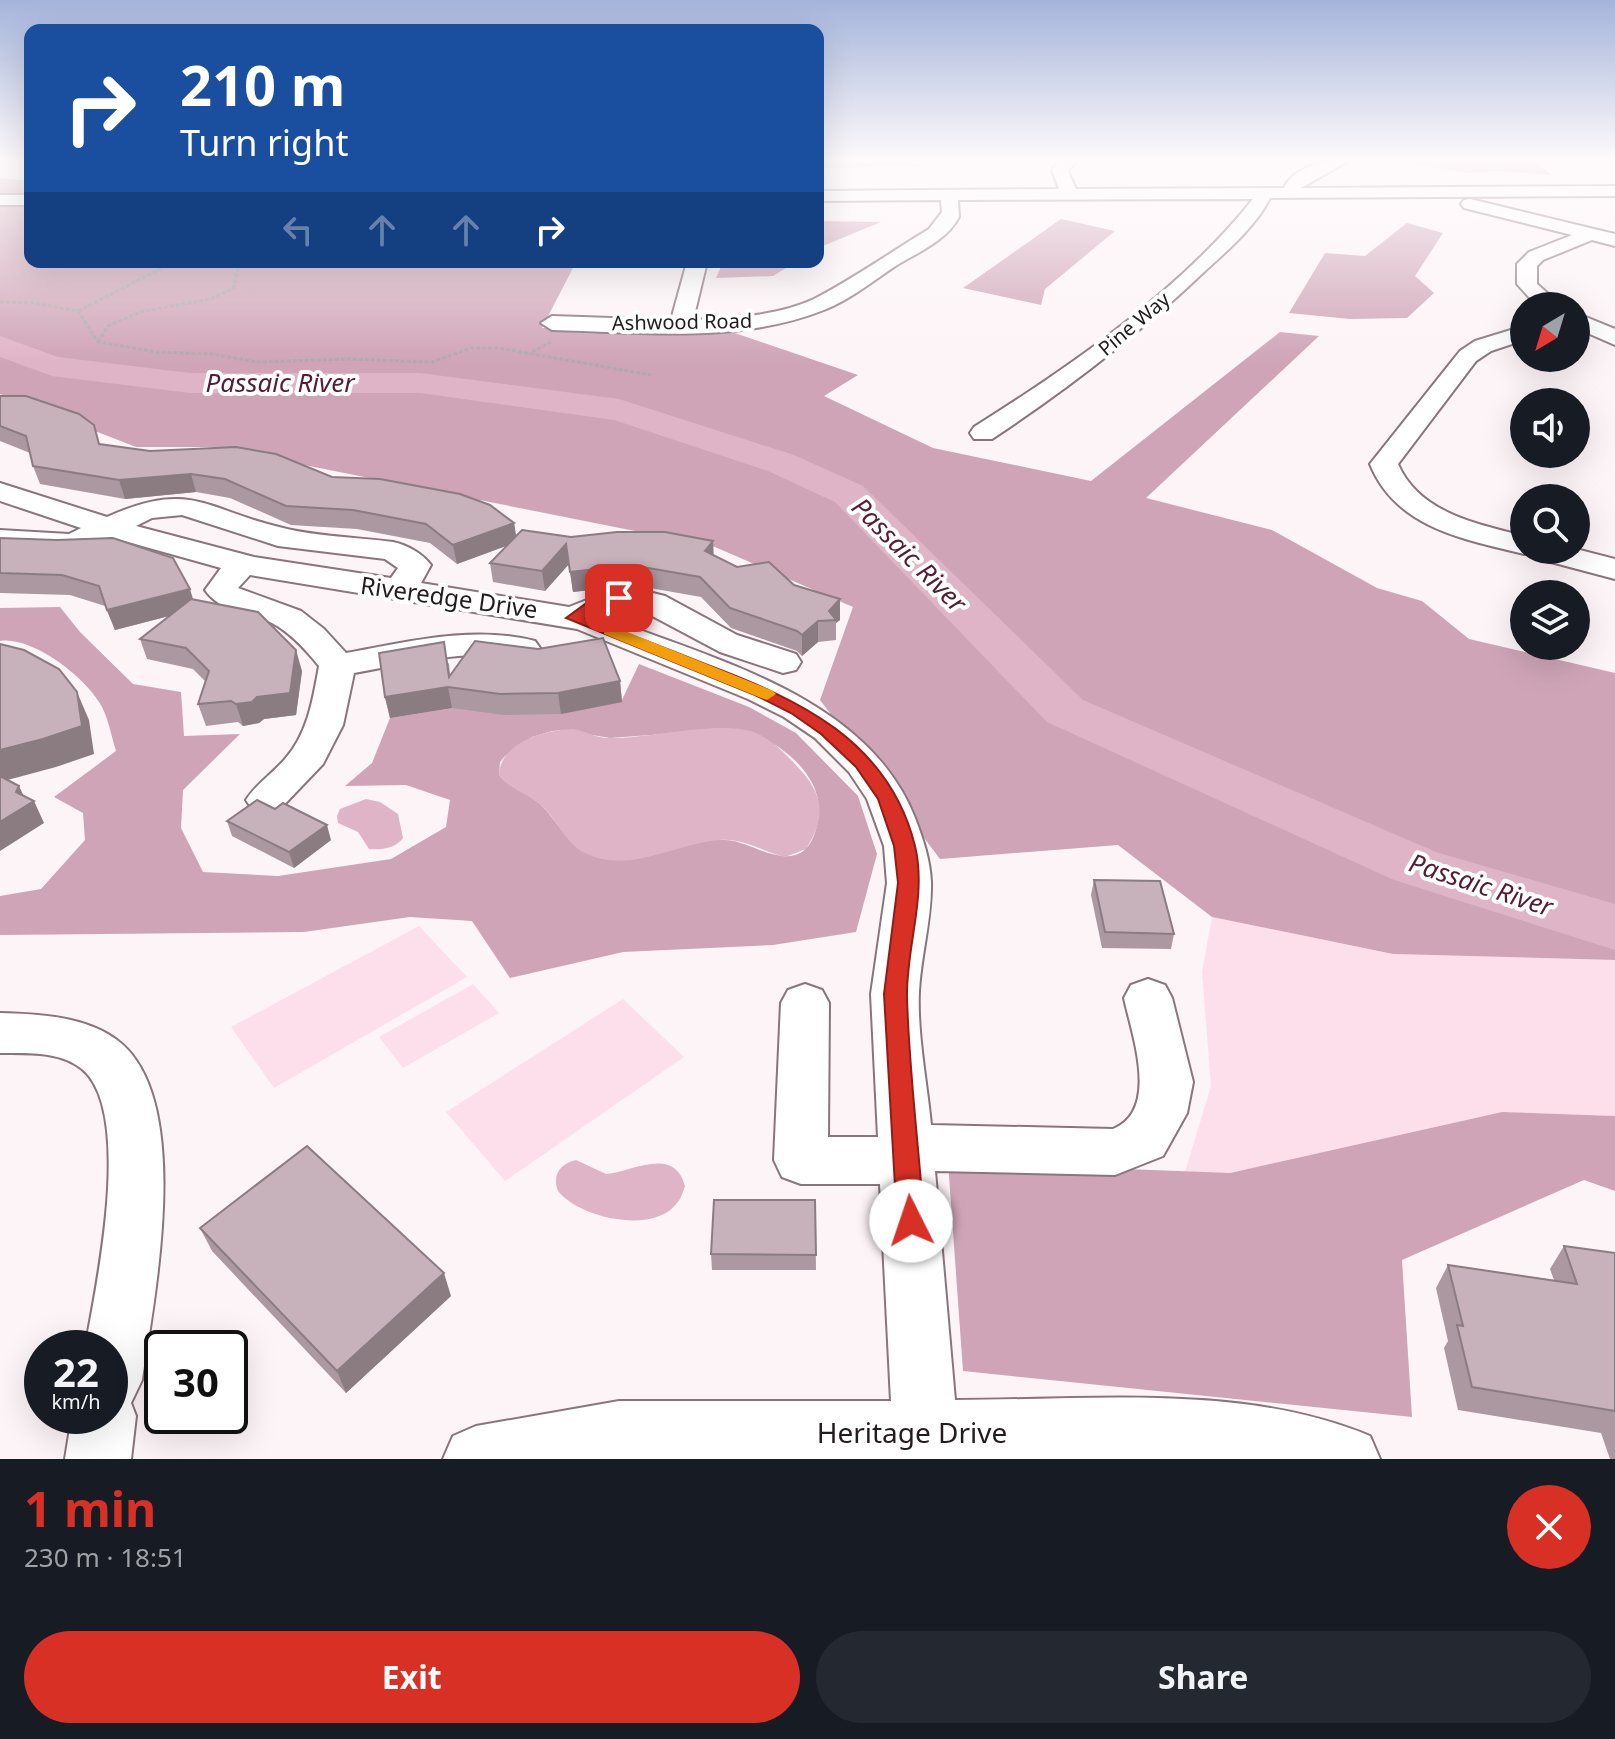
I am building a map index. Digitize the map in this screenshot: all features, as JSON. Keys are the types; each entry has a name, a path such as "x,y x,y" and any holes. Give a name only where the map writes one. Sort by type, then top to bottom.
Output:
{"street":[{"name":"Ashwood Road","path":"552,323 718,325 760,321 820,304 942,227"},
{"name":"Pine Way","path":"983,433 1062,382 1145,319 1240,227"},
{"path":"1558,227 1615,240"},
{"path":"1530,292 1525,281 1527,264 1536,256 1588,235"},
{"path":"681,324 695,268"},
{"path":"1590,328 1615,338"},
{"path":"1510,337 1483,346 1468,356 1384,464 1387,479 1417,507 1474,532 1510,541"},
{"name":"Riveredge Drive","path":"3,495 108,528 244,564 586,622 797,709 828,730 863,763 887,798 905,846 909,883 895,994 927,1446"},
{"path":"0,539 66,543 83,540 155,508 182,506 207,511 278,537 393,551 415,565 400,591"},
{"path":"1590,562 1615,569"},
{"path":"244,564 221,590 231,600 280,613 321,645 337,665 332,709 319,741 292,778 266,800"},
{"path":"337,665 457,645 561,649 577,644 598,603 619,598 655,602 724,641 783,662"},
{"path":"805,1003 801,1160 1013,1148 1115,1152 1144,1140 1161,1113 1167,1082 1148,998"},
{"path":"0,1033 52,1036 94,1051 110,1064 132,1110 137,1172 118,1330"},
{"name":"Heritage Drive","path":"476,1459 619,1434 927,1446 1218,1432 1307,1446 1347,1459"},
{"path":"98,1459 101,1434"}],"path":[{"path":"0,302 33,303 78,311 104,293 139,281 162,268"},
{"path":"98,342 108,326 140,312 210,299 233,289 239,268"},
{"path":"78,311 98,342 156,352 212,354 257,362 348,359 432,362 471,348 498,348 651,375"}],"shaded area":[{"path":"0,227 24,227 24,268 573,268 542,328 726,330 858,375 824,396 933,448 1091,481 1280,332 1319,336 1146,498 1272,530 1377,588 1422,601 1469,639 1510,649 1510,660 1559,660 1615,673 1615,960 1393,954 1212,917 1118,845 940,859 820,700 853,607 715,547 214,447 136,447 0,394"},
{"path":"824,227 869,227 824,246"},
{"path":"1050,227 1097,227 1115,231 1045,289 1041,305 963,288"},
{"path":"1402,227 1422,227 1443,233 1415,276 1434,293 1407,318 1350,319 1289,313 1325,253 1365,256"},
{"path":"720,268 786,268 773,276 716,278"},
{"path":"60,607 80,632 133,684 181,692 184,736 240,734 183,790 181,828 203,872 278,876 391,859 446,827 450,800 406,785 345,786 372,763 390,718 452,708 621,702 639,664 749,707 796,733 858,796 877,854 856,932 773,945 623,952 510,978 472,921 410,917 304,932 0,935 0,896 41,889 85,840 83,813 54,797 116,751 102,707 81,681 41,651 13,641 0,641 0,608","holes":["731,729 747,732 779,747 805,772 814,787 819,803 813,838 802,852 793,856 774,855 735,841 708,840 643,857 609,858 576,845 538,802 499,775 500,762 505,756 532,737 552,731 610,738"]},
{"path":"719,728 755,732 769,740 796,765 813,787 820,809 814,834 806,849 785,857 729,840 703,842 634,860 617,861 583,852 543,807 499,775 501,764 515,746 538,735 573,729 608,738"},
{"path":"366,799 380,802 398,814 403,838 392,847 369,849 358,832 338,823 340,809"},
{"path":"1212,917 1393,954 1615,960 1615,1116 1502,1112 1230,1173 1185,1172 1211,1086 1202,972"},
{"path":"419,926 467,977 274,1088 231,1027"},
{"path":"473,984 499,1013 403,1068 379,1037"},
{"path":"623,999 684,1057 505,1181 446,1112"},
{"path":"1502,1112 1615,1116 1615,1191 1584,1180 1402,1260 1412,1417 963,1371 948,1162 1230,1173"},
{"path":"576,1160 606,1174 662,1164 680,1174 685,1186 677,1203 666,1213 652,1218 617,1219 599,1215 568,1201 558,1191 556,1180 559,1171"}],"building":[{"path":"0,396 26,396 79,414 94,425 99,444 150,451 236,447 276,454 332,477 380,479 460,494 490,505 514,523 453,545 426,524 353,510 286,506 225,479 191,474 119,480 33,466 26,436 0,426"},
{"path":"522,530 571,537 617,532 665,532 713,541 705,551 737,567 769,562 794,585 840,599 829,611 836,620 818,621 802,635 730,608 700,577 631,565 570,572 566,544 542,571 490,563"},
{"path":"0,538 113,538 173,558 190,589 107,610 99,586 62,575 0,573"},
{"path":"191,599 258,612 296,650 290,693 257,697 252,702 236,704 231,701 198,704 209,671 186,648 140,639"},
{"path":"603,638 620,681 558,693 500,694 448,687 385,697 379,653 444,642 449,677 475,641 538,649"},
{"path":"0,644 24,650 59,669 77,692 82,726 0,750"},
{"path":"0,776 19,786 16,792 34,801 0,822"},
{"path":"257,800 275,809 283,803 327,825 289,852 227,821"},
{"path":"1094,880 1160,881 1174,934 1105,932"},
{"path":"307,1146 444,1273 337,1371 200,1228"},
{"path":"714,1200 815,1200 816,1255 711,1254"},
{"path":"1564,1246 1615,1253 1615,1411 1472,1387 1457,1325 1463,1326 1448,1265 1577,1284"}],"waterway":[{"name":"Passaic River","path":"0,346 52,366 190,383 420,383 619,410 781,463 849,494 1065,711 1415,866 1615,927"}],"slow traffic":[{"path":"610,630 767,694"}],"route":[{"path":"619,598 598,603 574,618 761,691 797,709 828,730 863,763 887,798 905,846 909,883 895,994 911,1221"}]}
